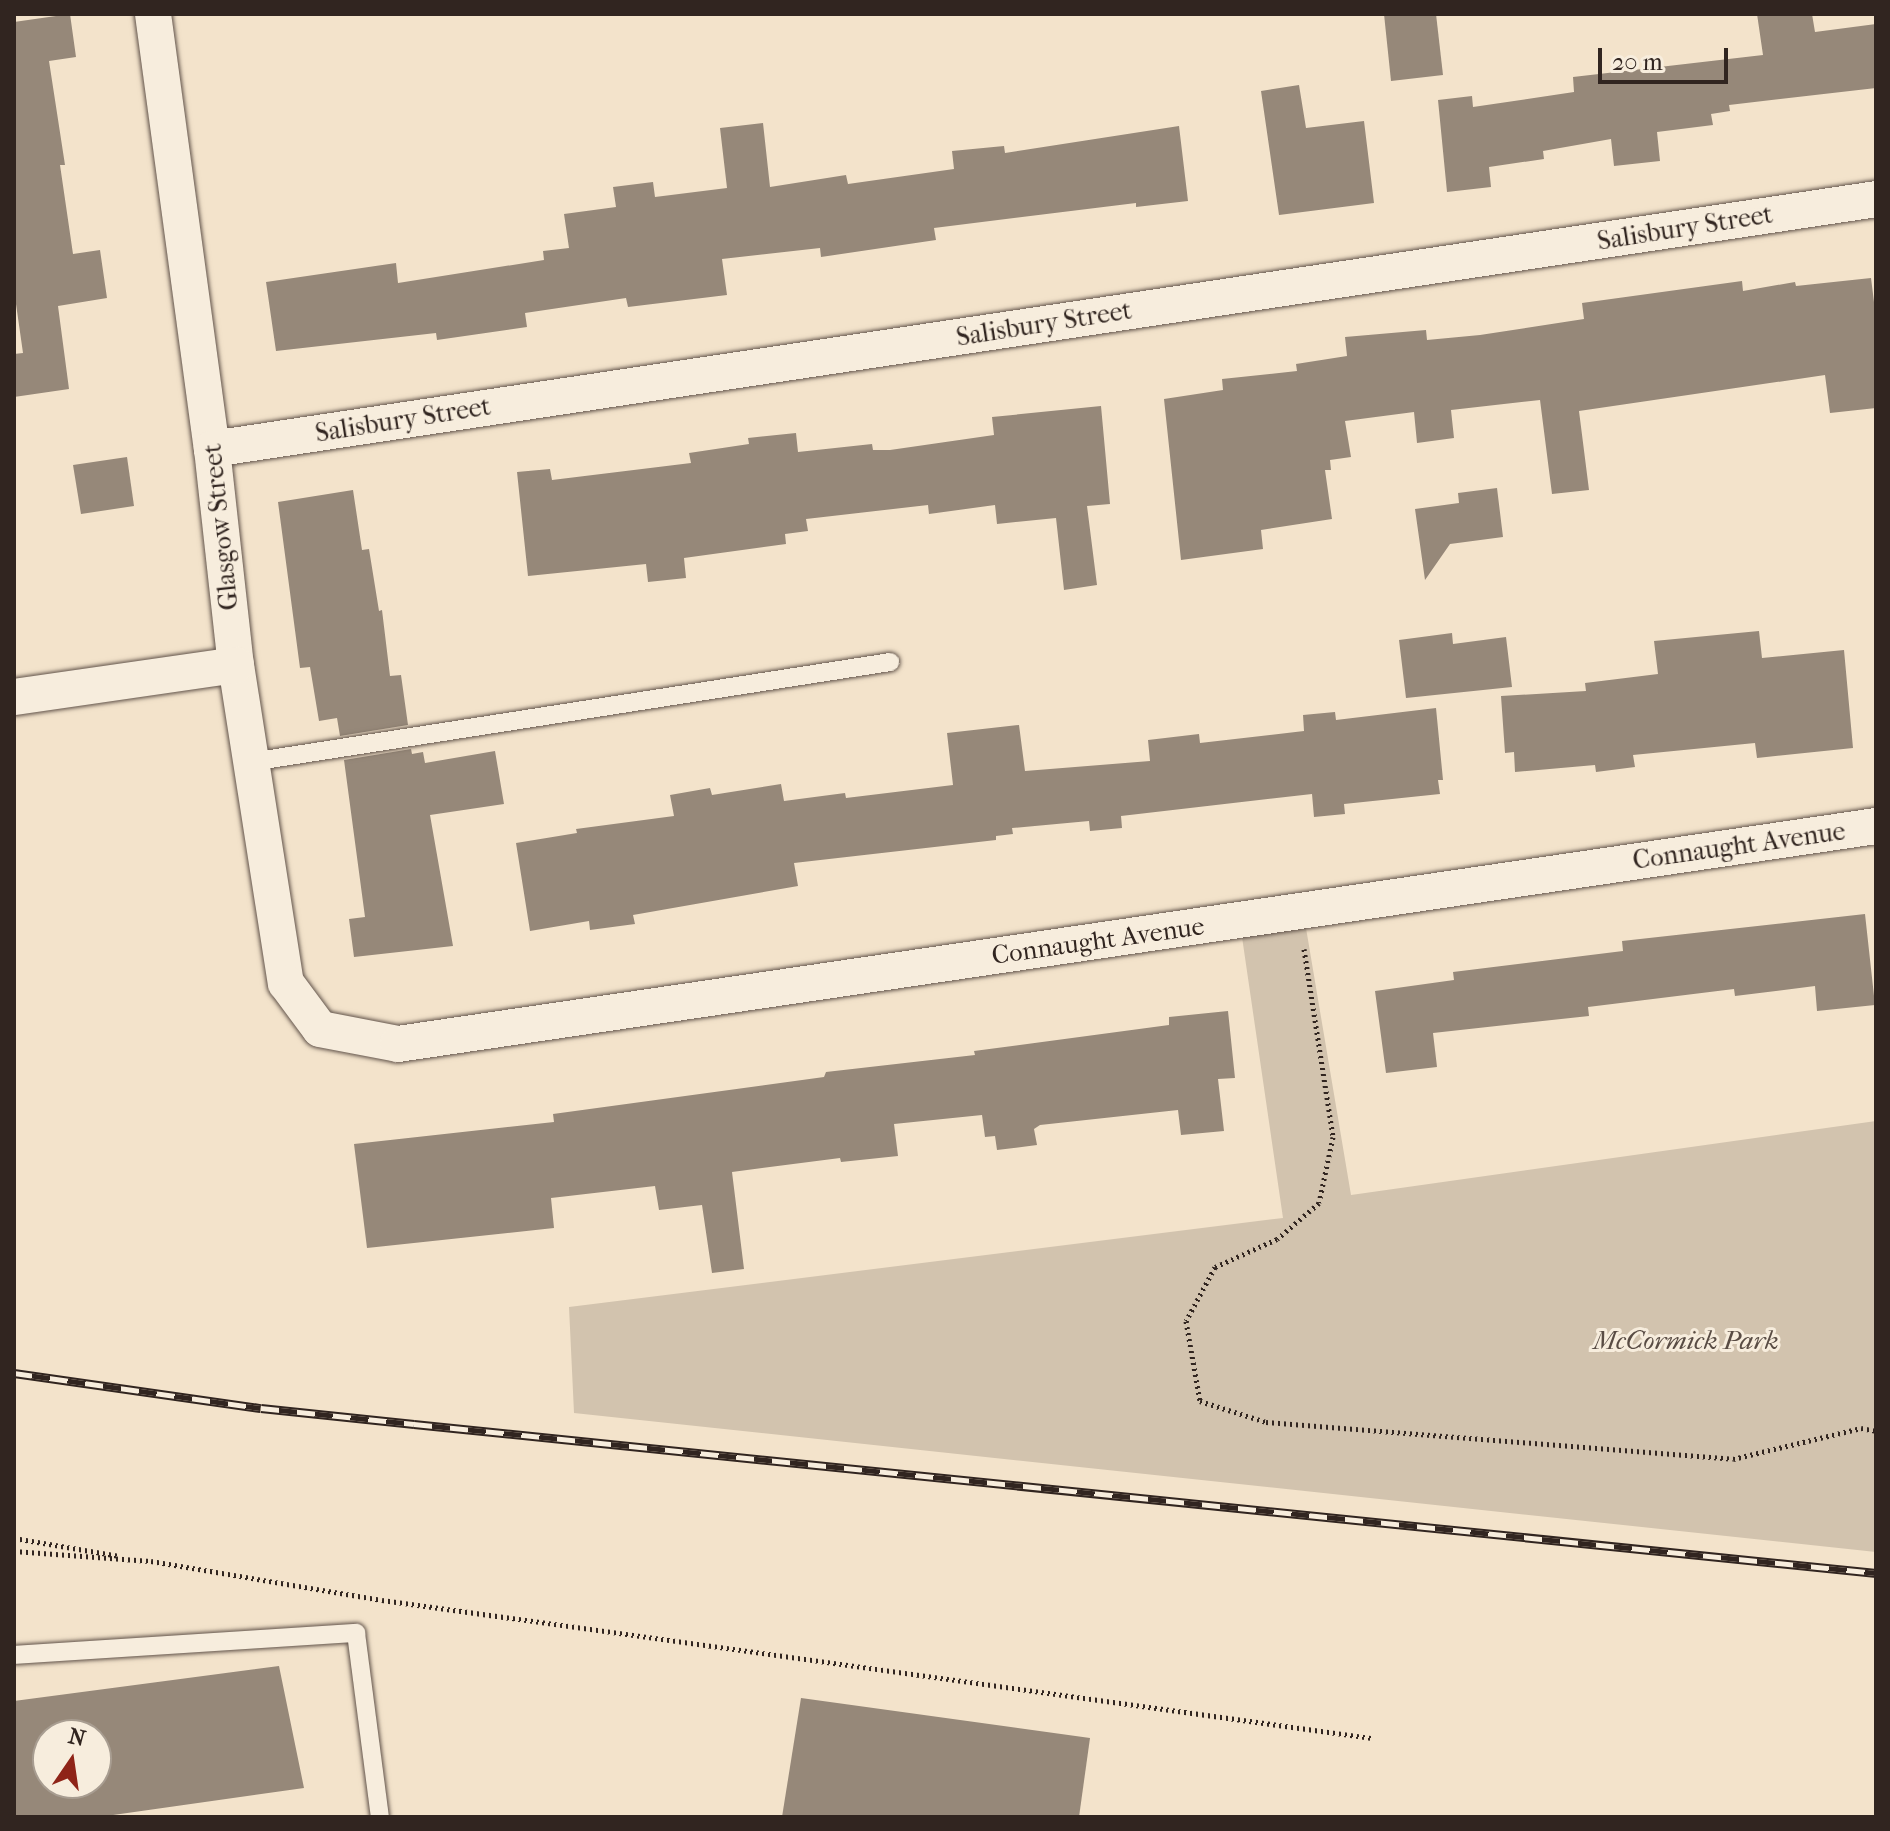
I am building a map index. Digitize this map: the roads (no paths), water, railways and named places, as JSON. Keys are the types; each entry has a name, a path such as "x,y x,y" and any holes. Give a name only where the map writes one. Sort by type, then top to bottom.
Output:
{"street":[{"name":"Glasgow Street","path":"153,14 212,449 236,665 286,983 320,1029"},
{"name":"Salisbury Street","path":"212,449 1876,199"},
{"path":"14,697 236,665"},
{"name":"Connaught Avenue","path":"320,1029 398,1044 1876,826"}],"lane":[{"path":"251,762 890,662"},
{"path":"14,1655 356,1633 380,1817"}],"railway":[{"path":"14,1373 261,1408 1876,1573"}],"park label":[{"name":"McCormick Park","path":"1686,1341"}]}
